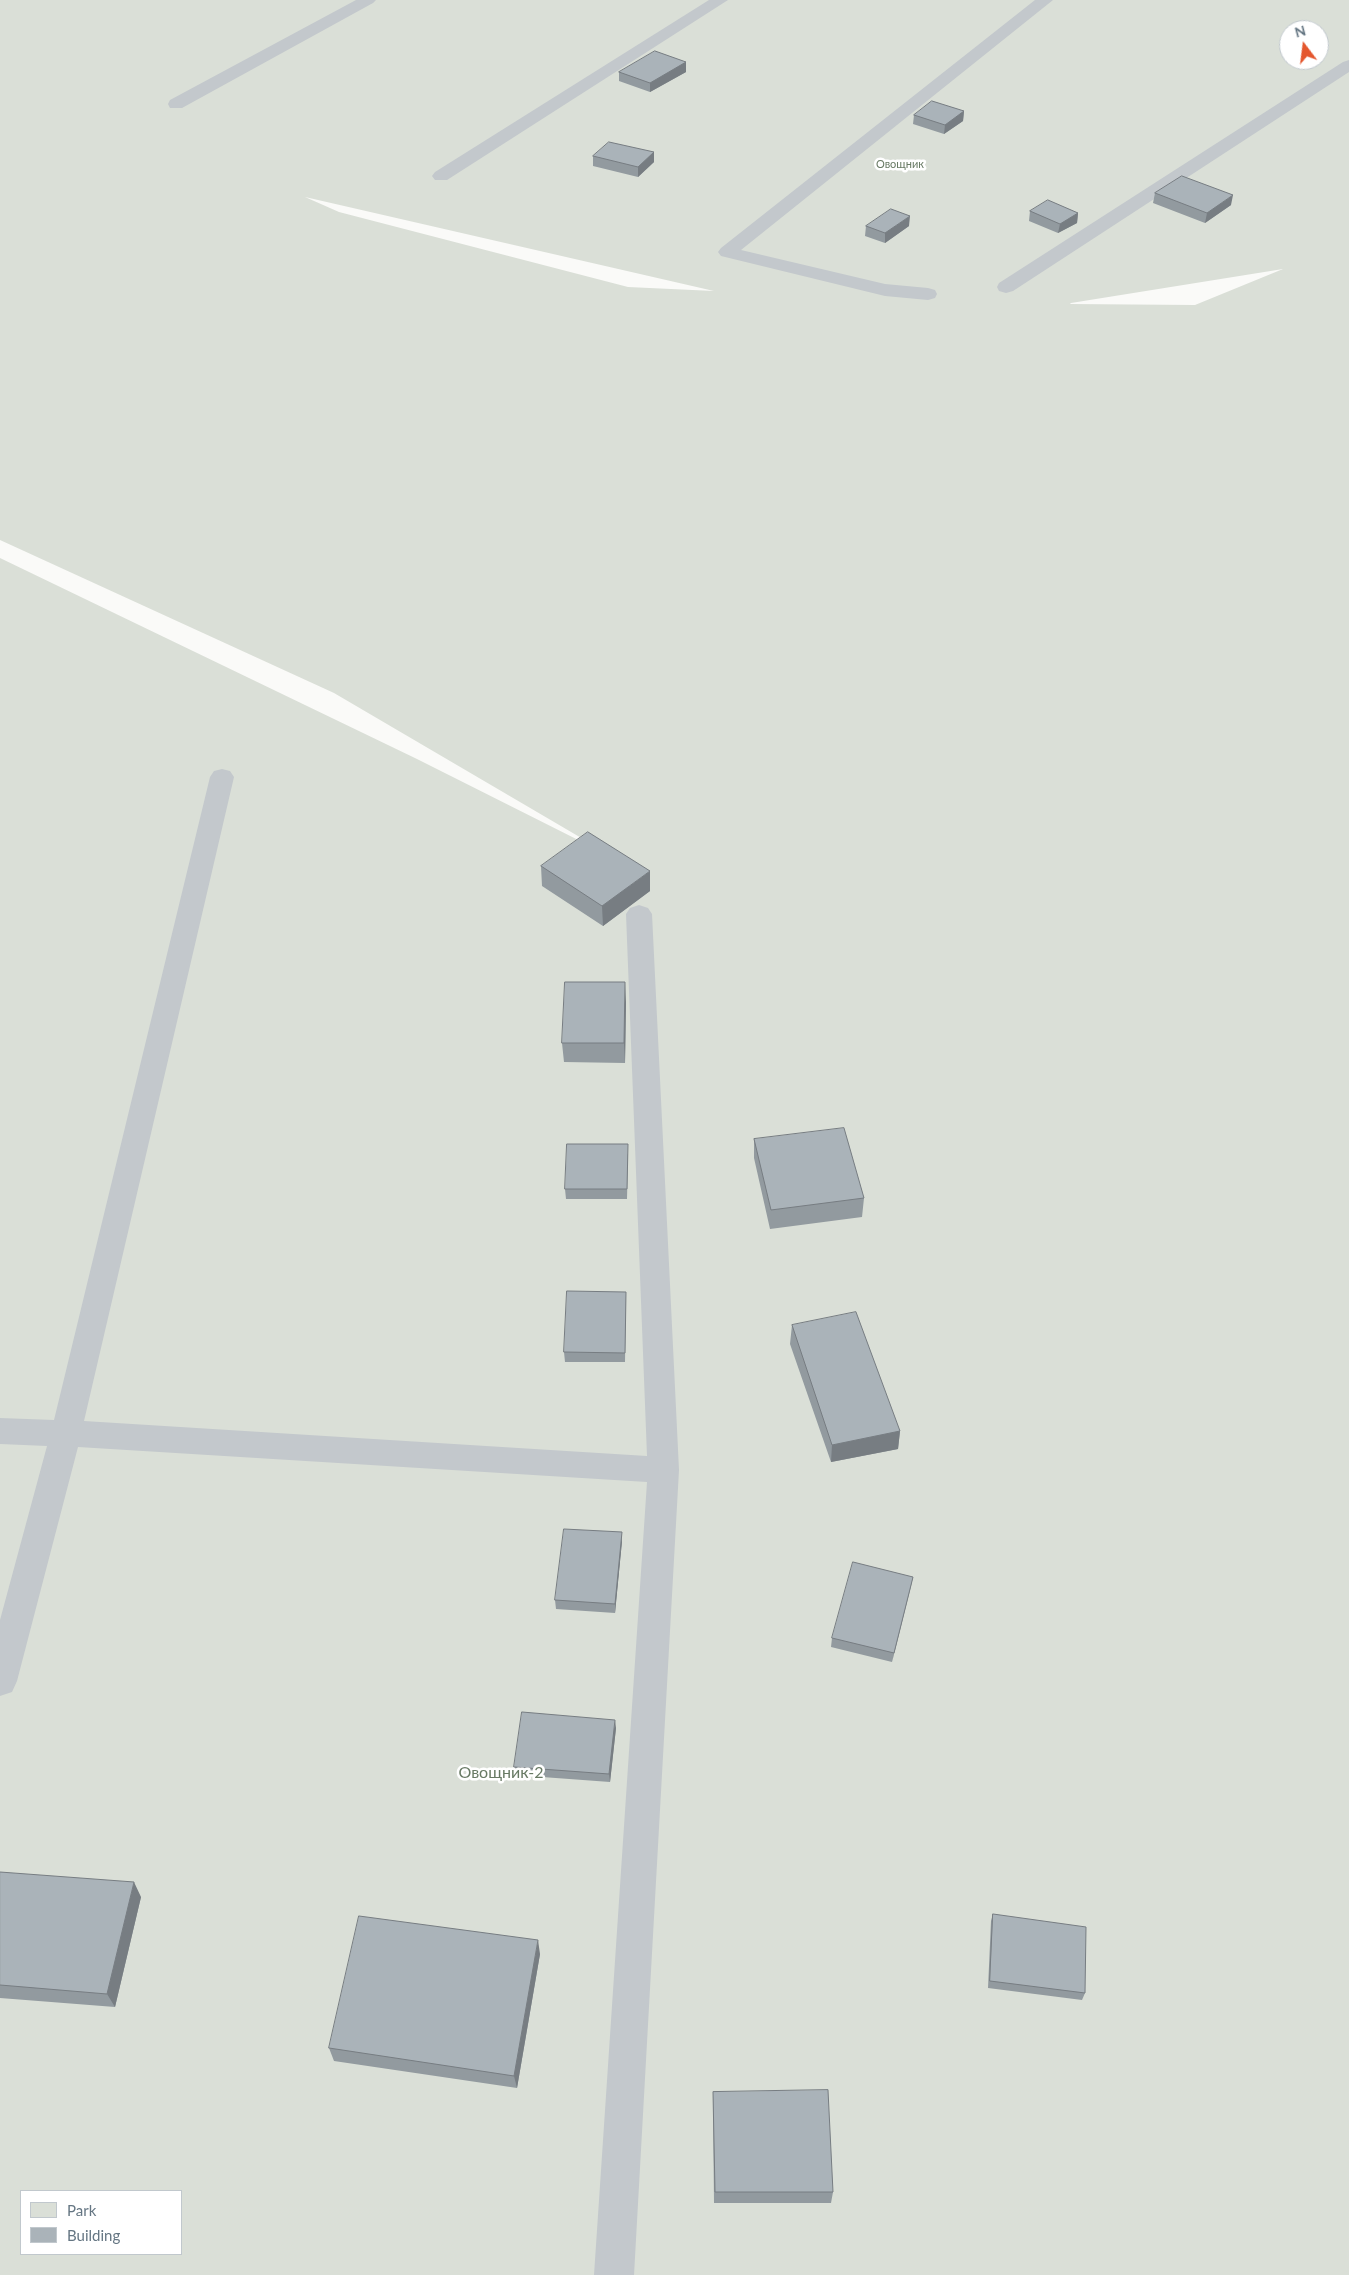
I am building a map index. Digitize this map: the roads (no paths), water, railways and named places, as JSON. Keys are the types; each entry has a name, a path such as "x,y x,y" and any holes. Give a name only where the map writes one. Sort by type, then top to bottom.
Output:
{"lane":[{"path":"176,104 368,0"},
{"path":"441,176 720,0"},
{"path":"928,294 884,290 727,252 1045,0"},
{"path":"1006,287 1349,65"},
{"path":"0,1681 66,1433 222,777"},
{"path":"614,2275 663,1470 639,914"},
{"path":"0,1431 66,1433 663,1470"}],"park label":[{"name":"Овощник","path":"900,164"},
{"name":"Овощник-2","path":"501,1773"}]}
